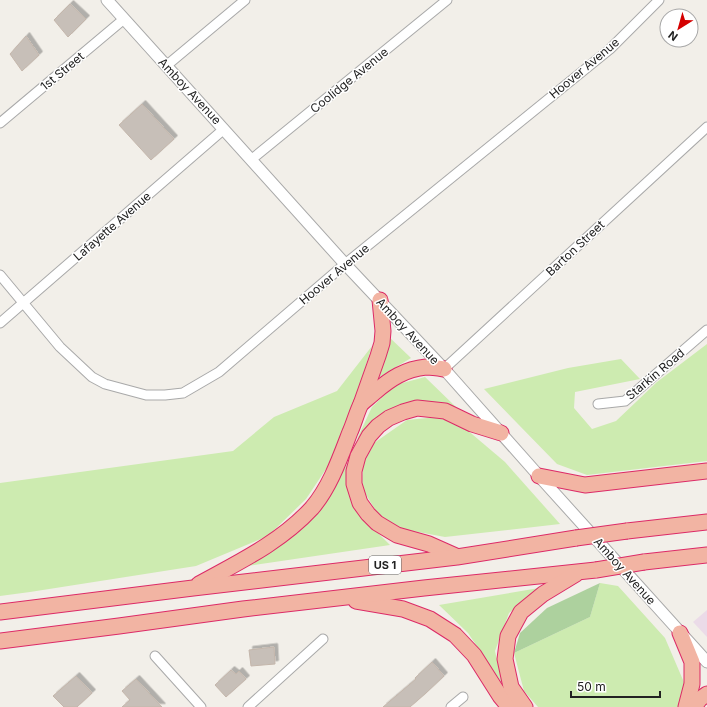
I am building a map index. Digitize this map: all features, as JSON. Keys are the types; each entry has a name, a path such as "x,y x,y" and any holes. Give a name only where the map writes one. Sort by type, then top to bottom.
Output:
{"highway":[{"path":"193,588 263,548 284,534 313,506 328,484 341,456 382,344 383,331 380,300"},
{"path":"361,404 395,376 407,371 426,367 444,369"},
{"path":"457,557 429,544 397,535 377,523 372,518 360,503 354,484 354,471 358,456 369,436 378,426 389,418 417,408 445,411 472,424 501,433"},
{"path":"538,476 585,485 707,471"},
{"name":"US 1","path":"0,612 457,557 576,538 707,522"},
{"name":"US 1","path":"0,641 243,609 596,570 707,554"},
{"path":"525,707 511,687 505,659 508,636 521,612 543,594 581,571"},
{"path":"339,598 403,609 430,619 455,635 474,655 500,696 509,707"},
{"path":"680,633 692,662 692,684 686,707"},
{"path":"694,707 700,699 707,694"}],"street":[{"name":"Amboy Avenue","path":"107,0 252,159 345,264 444,369 538,476 707,662"},
{"path":"166,66 245,0"},
{"name":"Coolidge Avenue","path":"252,159 447,0"},
{"name":"Hoover Avenue","path":"0,275 60,347 92,378 105,384 146,395 183,393 219,372 345,264 610,49 659,0"},
{"name":"1st Street","path":"0,123 124,18"},
{"name":"Barton Street","path":"444,369 707,127"},
{"name":"Lafayette Avenue","path":"0,322 224,129"},
{"name":"Starkin Road","path":"598,404 625,401 707,330"},
{"path":"248,707 323,639"},
{"path":"155,656 201,707"},
{"path":"452,707 462,697"}],"shaded area":[{"path":"707,610 707,637 693,622"}],"green space":[{"path":"388,336 411,358 376,379"},
{"path":"707,344 707,461 587,475 557,464 484,389 568,368 621,359 640,379 575,392 574,408 592,429 616,421 657,382"},
{"path":"372,346 361,381 332,460 306,499 268,536 196,566 0,596 0,483 233,451 274,417 337,391"},
{"path":"425,377 457,408 429,401 397,406 357,439 372,407 395,385"},
{"path":"438,417 466,429 505,462 560,524 445,537 402,529 379,516 362,488 363,465 374,443 407,420"},
{"path":"348,463 354,509 390,545 247,566 298,533 334,485"},
{"path":"600,583 618,586 665,638 686,687 680,707 538,707 524,691 514,653 590,617"},
{"path":"600,583 590,617 514,653 520,633 547,608"},
{"path":"539,588 509,613 495,651 502,683 468,633 439,605"}],"building":[{"path":"70,4 86,19 68,37 54,20"},
{"path":"26,36 39,55 22,71 10,54"},
{"path":"142,104 174,139 151,160 119,125"},
{"path":"274,647 275,664 251,666 249,650"},
{"path":"432,662 444,676 426,693 410,707 383,707 416,679 415,678"},
{"path":"231,670 236,674 239,671 246,679 226,697 215,685"},
{"path":"76,676 92,693 77,707 64,707 53,696"},
{"path":"136,679 162,707 122,707 130,700 122,691"}]}
